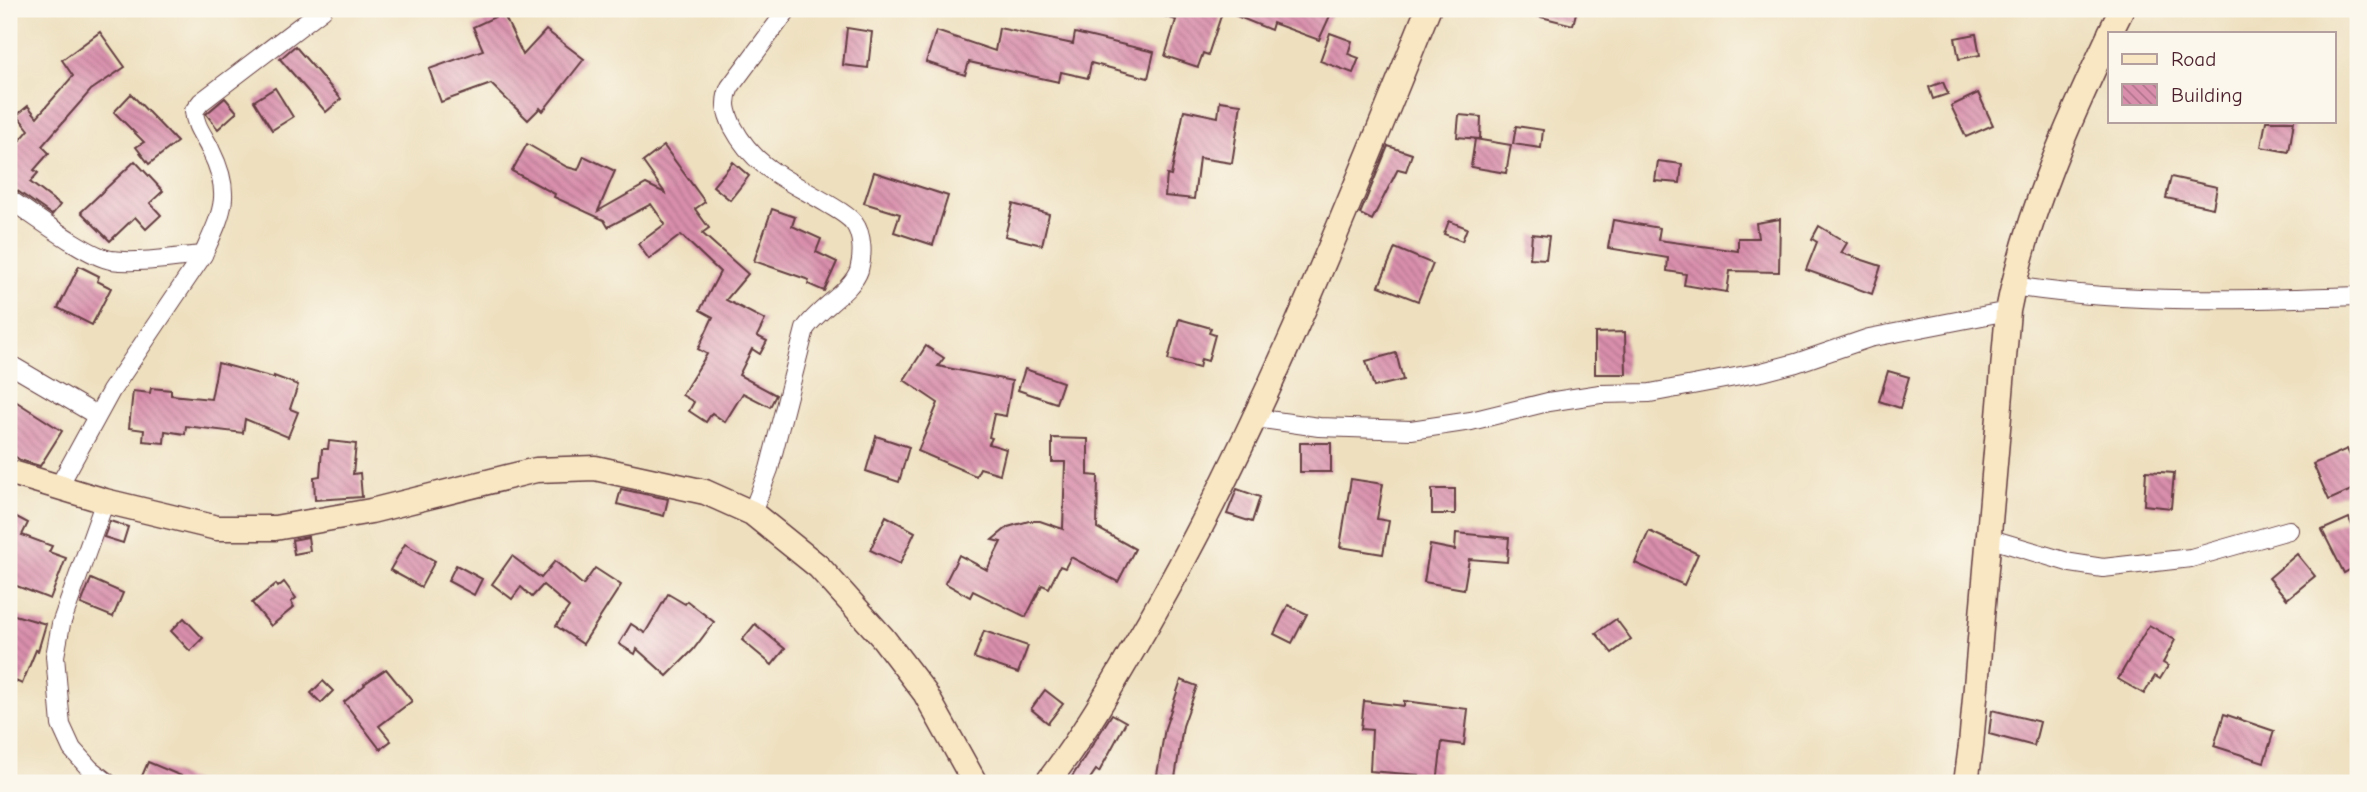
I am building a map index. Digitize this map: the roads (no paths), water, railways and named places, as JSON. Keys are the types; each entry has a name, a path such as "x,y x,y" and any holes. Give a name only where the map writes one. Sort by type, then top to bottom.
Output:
{"street":[{"path":"59,485 96,415 203,255 225,200 223,179 211,149 195,121 194,111 201,102 323,9"},
{"path":"752,513 769,468 805,329 813,316 849,287 858,271 861,254 859,232 853,221 793,186 757,160 746,149 727,114 725,99 730,87 788,9"},
{"path":"1047,783 1099,710 1187,556 1255,418 1428,9"},
{"path":"2111,32 2122,9"},
{"path":"1965,783 1971,745 2008,311 2040,198 2068,121 2108,38"},
{"path":"9,199 91,252 109,259 203,255"},
{"path":"2013,286 2164,300 2226,301 2358,296"},
{"path":"1255,418 1319,428 1411,430 1447,425 1548,402 1600,394 1650,393 1751,374 1796,363 1869,338 2008,311"},
{"path":"9,364 96,415"},
{"path":"9,472 105,501 217,528 275,528 384,508 536,470 595,468 705,492 752,513 819,567 883,638 925,694 975,783"},
{"path":"105,501 61,624 55,656 61,725 72,749 90,769 108,783"},
{"path":"1988,538 2071,563 2103,568 2191,558 2289,530"}]}
